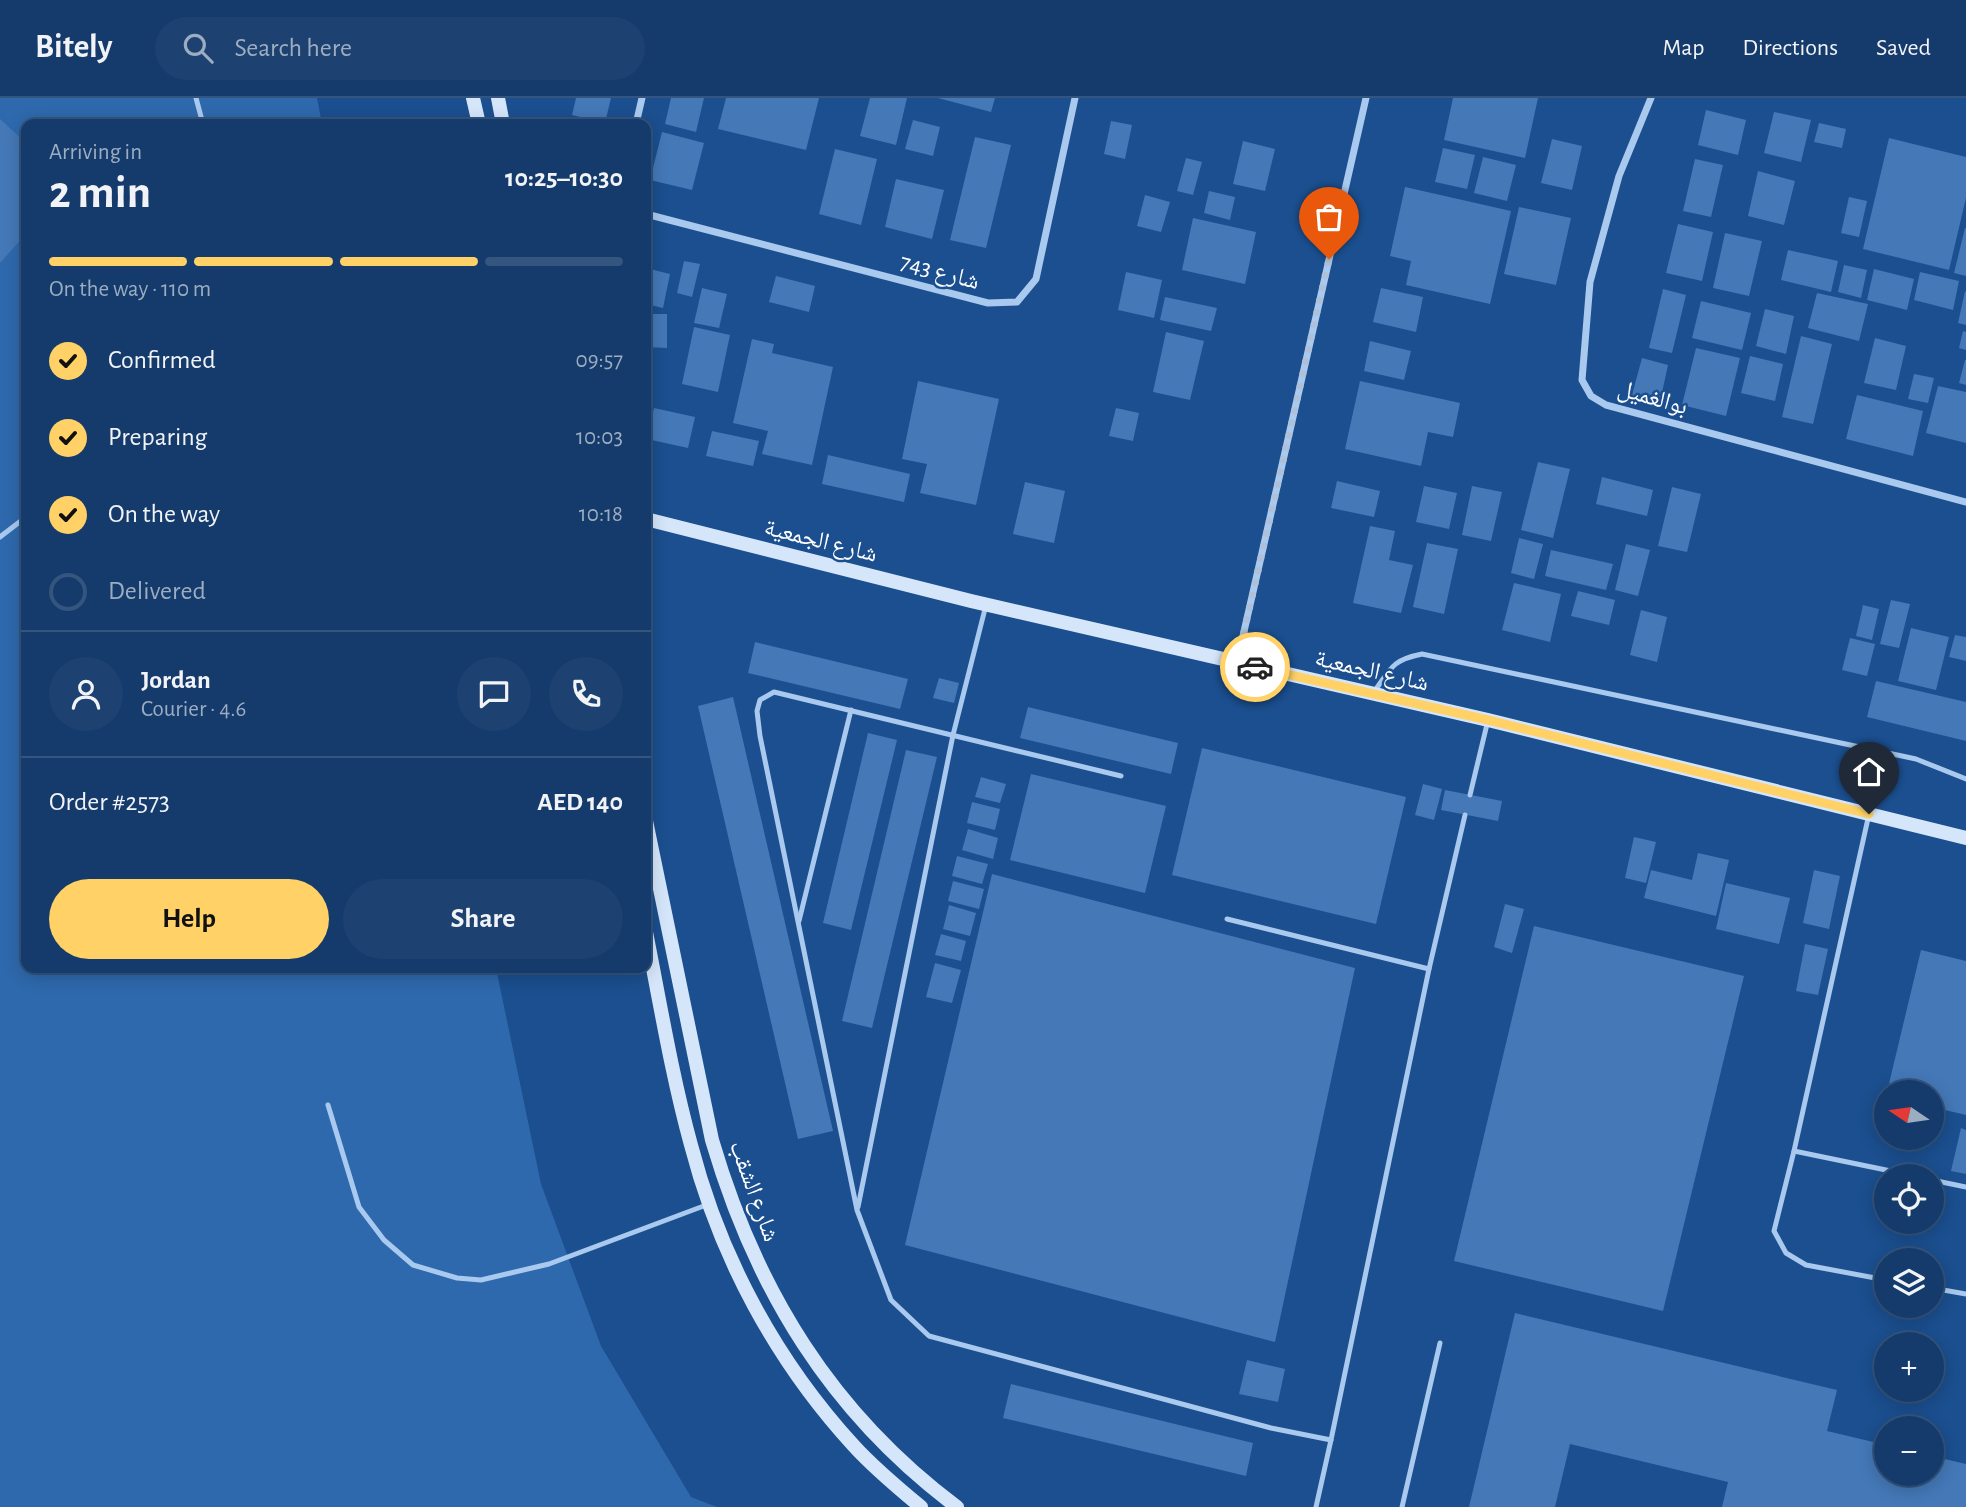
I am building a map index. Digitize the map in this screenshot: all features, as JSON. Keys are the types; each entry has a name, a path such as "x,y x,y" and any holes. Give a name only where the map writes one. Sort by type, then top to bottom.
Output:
{"street":[{"path":"473,98 478,119"},
{"path":"498,98 502,119"},
{"path":"637,119 642,98"},
{"name":"شارع 743","path":"651,215 988,303 1017,302 1036,279 1075,98"},
{"path":"1237,663 1366,98"},
{"name":"بوالغميل","path":"1651,98 1619,176 1590,282 1582,380 1591,396 1605,405 1966,502"},
{"name":"شارع الجمعية","path":"651,520 986,604 1488,720 1966,838"},
{"name":"شارع الشقب","path":"651,845 712,1140 726,1186 762,1274 811,1357 840,1395 871,1432 957,1507"},
{"name":"شارع الشقب","path":"651,956 685,1122 709,1204 743,1285 793,1370 823,1409 855,1447 921,1507"}],"lane":[{"path":"196,98 202,119"},
{"path":"0,537 21,521"},
{"path":"857,1210 953,735 986,604"},
{"path":"1372,694 1392,666 1404,657 1422,654 1916,759 1966,779"},
{"path":"1121,776 774,692 760,700 757,711 760,736 857,1210 891,1300 929,1336 1271,1428 1331,1440"},
{"path":"799,924 850,710"},
{"path":"1470,795 1488,720"},
{"path":"1869,814 1774,1231 1786,1254 1806,1265 1874,1278"},
{"path":"1316,1507 1429,969 1465,815"},
{"path":"1227,919 1429,969"},
{"path":"328,1105 359,1207 384,1240 413,1265 457,1278 481,1280 550,1264 709,1204"},
{"path":"1794,1151 1874,1168"},
{"path":"1944,1182 1966,1186"},
{"path":"1944,1290 1966,1294"},
{"path":"1402,1507 1440,1343"}],"shaded area":[{"path":"0,98 317,98 321,119 21,119 21,973 497,973 541,1184 601,1346 691,1497 717,1507 0,1507"}],"building":[{"path":"576,98 611,98 606,119 572,115"},
{"path":"671,98 704,98 696,132 665,124"},
{"path":"726,98 819,98 806,150 718,129"},
{"path":"870,98 907,98 896,145 860,136"},
{"path":"938,98 995,98 991,112"},
{"path":"1453,98 1538,98 1525,158 1444,140"},
{"path":"1706,110 1746,120 1738,155 1698,145"},
{"path":"1774,112 1811,120 1801,162 1764,153"},
{"path":"0,119 21,138 21,240 0,263"},
{"path":"913,120 940,127 933,156 905,149"},
{"path":"1111,121 1132,125 1125,159 1104,154"},
{"path":"1819,123 1846,129 1842,148 1814,142"},
{"path":"662,132 704,143 692,190 651,180"},
{"path":"975,137 1011,145 986,248 950,240"},
{"path":"1889,138 1966,157 1966,198 1949,270 1863,249"},
{"path":"1552,139 1582,146 1572,190 1541,183"},
{"path":"1243,141 1275,149 1265,191 1233,184"},
{"path":"1443,148 1475,155 1467,189 1435,182"},
{"path":"835,149 877,159 861,225 819,214"},
{"path":"1483,157 1516,165 1507,201 1474,193"},
{"path":"1186,158 1202,162 1193,195 1177,191"},
{"path":"1695,159 1723,165 1711,217 1683,211"},
{"path":"1758,171 1795,181 1784,225 1748,216"},
{"path":"896,179 944,190 932,239 885,227"},
{"path":"1405,187 1511,211 1490,304 1406,285 1411,261 1390,256"},
{"path":"1209,191 1235,197 1230,220 1204,213"},
{"path":"1145,195 1170,202 1161,232 1137,226"},
{"path":"1849,197 1867,201 1859,237 1841,233"},
{"path":"1519,207 1571,218 1556,285 1504,274"},
{"path":"1193,218 1256,232 1245,284 1182,270"},
{"path":"1678,224 1713,232 1702,281 1666,273"},
{"path":"1966,228 1966,276 1954,273"},
{"path":"1725,233 1762,241 1749,296 1713,288"},
{"path":"1788,250 1838,261 1831,292 1781,280"},
{"path":"684,261 700,264 692,297 677,293"},
{"path":"1844,265 1867,270 1861,298 1838,292"},
{"path":"651,269 670,274 663,308 651,305"},
{"path":"1874,269 1914,279 1907,310 1867,300"},
{"path":"1126,272 1162,280 1154,318 1118,310"},
{"path":"1920,272 1959,281 1953,310 1914,300"},
{"path":"776,276 815,286 809,312 769,302"},
{"path":"702,288 727,294 719,328 694,323"},
{"path":"1381,288 1423,297 1416,332 1373,322"},
{"path":"1663,289 1686,295 1672,353 1649,348"},
{"path":"1966,292 1966,325 1958,323"},
{"path":"1817,293 1868,304 1859,341 1808,328"},
{"path":"1165,297 1217,308 1211,331 1160,320"},
{"path":"1701,301 1751,313 1742,350 1692,338"},
{"path":"1765,309 1794,316 1786,354 1756,346"},
{"path":"651,314 667,314 667,348 651,347"},
{"path":"694,327 730,335 718,392 682,384"},
{"path":"1963,331 1966,332 1966,350 1959,348"},
{"path":"1166,332 1204,341 1190,400 1153,392"},
{"path":"1801,336 1832,344 1813,424 1782,417"},
{"path":"1875,338 1906,346 1896,390 1864,383"},
{"path":"752,339 774,344 772,353 833,367 812,465 762,454 768,431 733,423"},
{"path":"1370,341 1411,351 1404,380 1364,371"},
{"path":"1696,348 1740,358 1726,416 1682,405"},
{"path":"1750,356 1783,364 1775,401 1741,393"},
{"path":"1642,358 1668,365 1660,402 1632,395"},
{"path":"1966,360 1966,385 1959,383"},
{"path":"1914,374 1934,378 1928,403 1908,399"},
{"path":"918,381 999,399 976,505 920,493 927,464 902,459"},
{"path":"1360,381 1460,403 1453,437 1428,432 1421,466 1345,449"},
{"path":"1938,386 1966,392 1966,443 1926,433"},
{"path":"1857,395 1923,411 1913,456 1846,439"},
{"path":"654,408 695,417 688,448 651,440"},
{"path":"1116,408 1139,413 1133,441 1109,436"},
{"path":"712,431 759,441 753,466 706,456"},
{"path":"828,455 910,474 904,502 822,484"},
{"path":"1538,462 1570,469 1553,538 1521,530"},
{"path":"1602,477 1653,490 1647,516 1596,504"},
{"path":"1337,481 1380,491 1374,517 1331,508"},
{"path":"1025,482 1065,491 1054,543 1013,534"},
{"path":"1424,486 1457,493 1449,529 1416,522"},
{"path":"1472,486 1502,492 1491,541 1462,535"},
{"path":"1672,487 1701,494 1687,552 1658,546"},
{"path":"1370,526 1395,531 1389,560 1413,565 1401,613 1353,603"},
{"path":"1519,538 1543,544 1534,579 1511,573"},
{"path":"1427,543 1458,549 1444,614 1413,607"},
{"path":"1626,544 1650,550 1638,596 1615,590"},
{"path":"1551,550 1613,564 1606,590 1545,576"},
{"path":"1514,583 1561,594 1550,642 1502,630"},
{"path":"1578,591 1615,600 1609,625 1571,616"},
{"path":"1891,600 1910,604 1899,648 1880,644"},
{"path":"1863,605 1879,609 1872,640 1856,636"},
{"path":"1641,610 1667,617 1657,662 1630,655"},
{"path":"1911,628 1949,637 1936,690 1898,681"},
{"path":"1955,635 1966,637 1966,661 1949,657"},
{"path":"1850,638 1875,644 1867,676 1842,670"},
{"path":"755,642 908,679 900,709 748,673"},
{"path":"939,678 959,683 954,703 933,698"},
{"path":"1876,681 1966,702 1966,741 1867,717"},
{"path":"733,697 833,1131 798,1139 698,706"},
{"path":"1028,707 1178,743 1171,774 1020,738"},
{"path":"868,733 897,740 851,930 823,923"},
{"path":"1202,748 1406,797 1376,924 1172,875"},
{"path":"906,750 937,757 872,1028 842,1021"},
{"path":"1031,774 1166,806 1145,893 1010,860"},
{"path":"981,777 1006,784 1000,803 975,797"},
{"path":"1423,784 1442,789 1434,820 1415,815"},
{"path":"1445,790 1502,801 1498,821 1441,810"},
{"path":"972,802 1000,809 995,830 967,823"},
{"path":"968,829 998,838 993,859 962,850"},
{"path":"1634,837 1656,842 1646,883 1625,878"},
{"path":"1698,853 1729,860 1716,916 1644,898 1651,870 1692,880"},
{"path":"957,856 988,864 982,884 952,876"},
{"path":"1814,870 1840,876 1829,929 1803,923"},
{"path":"992,874 1355,968 1275,1342 905,1245"},
{"path":"953,881 984,889 979,909 948,901"},
{"path":"1726,883 1790,898 1779,944 1716,929"},
{"path":"1505,904 1524,909 1512,953 1494,947"},
{"path":"949,905 976,913 970,936 943,929"},
{"path":"1534,926 1744,976 1663,1311 1454,1261"},
{"path":"941,934 966,941 961,961 935,955"},
{"path":"1805,944 1828,949 1818,995 1796,991"},
{"path":"1921,950 1966,961 1966,1115 1944,1110 1944,1080 1890,1080"},
{"path":"935,963 961,970 952,1003 926,997"},
{"path":"1961,1128 1966,1130 1966,1174 1951,1171"},
{"path":"1515,1313 1837,1390 1827,1431 1874,1442 1874,1486 1944,1486 1944,1459 1966,1464 1966,1507 1722,1507 1728,1482 1570,1444 1555,1507 1469,1507"},
{"path":"1247,1360 1285,1369 1278,1402 1239,1394"},
{"path":"1011,1384 1253,1443 1246,1476 1003,1418"}],"way so far":[{"path":"1255,667 1237,663 1329,259"}],"route":[{"path":"1255,667 1488,720 1869,814"}]}
